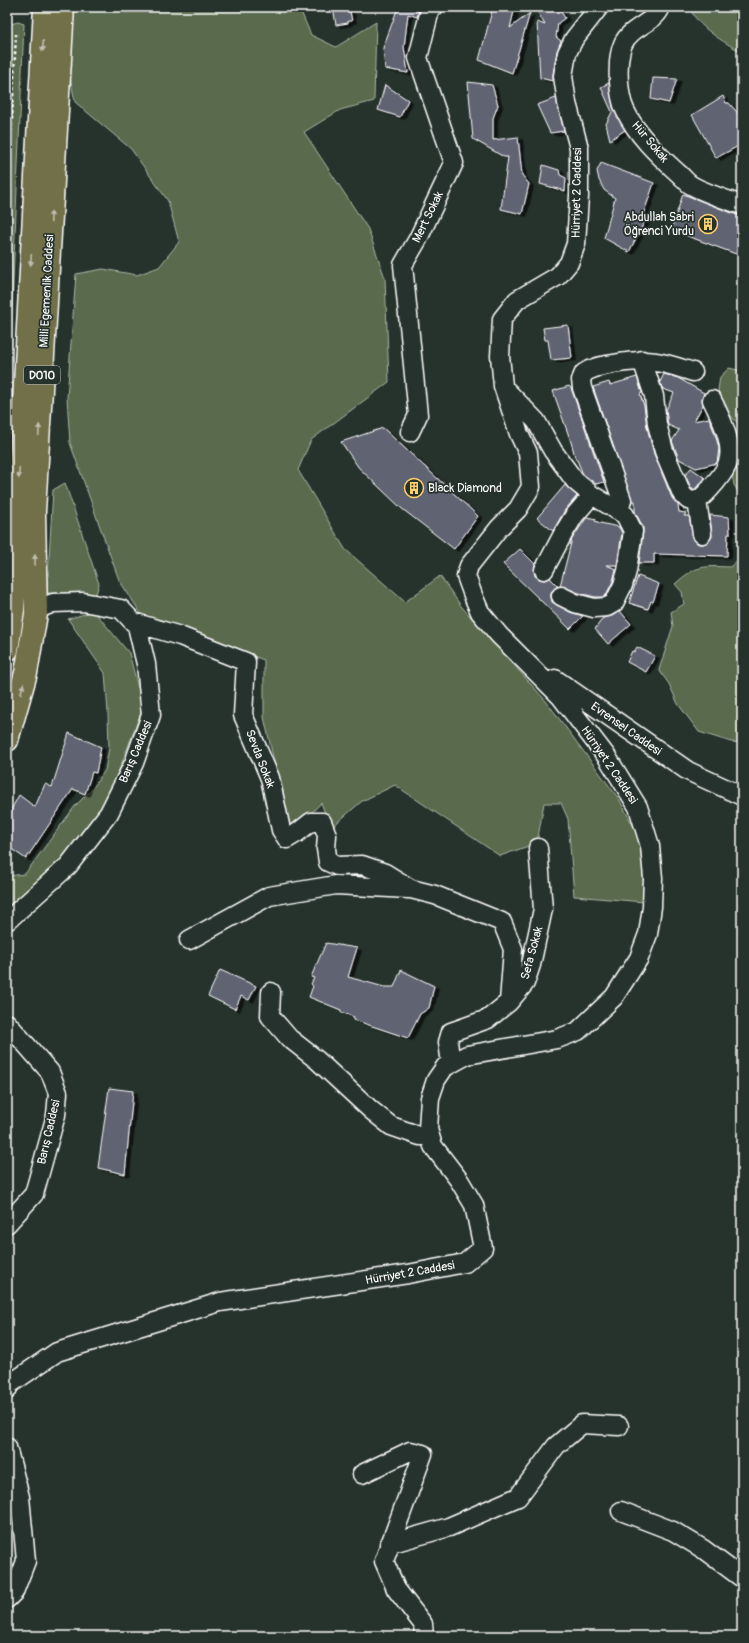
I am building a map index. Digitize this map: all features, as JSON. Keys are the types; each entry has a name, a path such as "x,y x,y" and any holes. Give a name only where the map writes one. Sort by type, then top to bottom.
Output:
{"highway":[{"name":"Milli Egemenlik Caddesi","path":"7,650 45,7"},
{"name":"Milli Egemenlik Caddesi","path":"7,740 26,674 36,610 34,512 63,7"}],"street":[{"name":"Mert Sokak","path":"410,432 418,416 403,265 418,239 454,163 418,58 430,10 434,7"},
{"name":"Hürriyet 2 Caddesi","path":"7,1390 10,1384 57,1352 220,1302 408,1274 465,1263 483,1248 474,1205 459,1180 432,1146 428,1129 430,1098 436,1080 445,1067 467,1055 557,1039 578,1031 614,997 639,958 648,934 652,907 653,878 650,846 638,807 607,757 561,697 499,635 480,612 466,576 469,566 498,528 518,509 531,488 528,453 519,434 502,386 500,356 502,319 517,300 558,276 569,263 576,244 579,196 579,148 567,103 563,76 567,52 574,39 599,7"},
{"name":"Hür Sokak","path":"661,7 658,14 630,33 622,45 619,70 620,88 625,108 634,126 639,132 665,161 691,184 742,205"},
{"path":"642,360 654,396 657,424 664,452 682,494 688,500 697,501"},
{"path":"616,510 621,504 622,500 582,388 581,380 584,373 591,369 642,360 664,362 692,372"},
{"path":"502,386 536,421 553,451 575,481 592,495 625,515 633,531 627,571 623,585 614,603 607,607 594,608 575,603 561,596"},
{"path":"697,501 721,475 729,460 729,444 719,412 712,400"},
{"path":"544,570 574,516 592,495"},
{"path":"697,501 702,534"},
{"name":"Barış Caddesi","path":"7,921 68,866 109,813 134,763 152,715 146,664 137,626 121,609 83,602 53,603 36,610"},
{"name":"Sevda Sokak","path":"133,622 180,636 246,662 243,715 270,778 281,830 287,840 311,822 322,822 327,835 326,849 328,862 337,866 362,865 385,872 411,889 435,896 502,922 513,949 509,1002"},
{"name":"Evrensel Caddesi","path":"516,651 571,691 688,771 742,796"},
{"name":"Sefa Sokak","path":"451,1064 448,1042 451,1032 488,1019 509,1002 525,983 532,965 543,908 538,848"},
{"path":"190,940 269,896 336,885 411,889"},
{"path":"271,992 270,1016 289,1038 317,1060 371,1110 391,1126 420,1136 430,1136"},
{"name":"Barış Caddesi","path":"7,1023 50,1072 58,1093 56,1115 34,1194 7,1224"},
{"path":"390,1544 449,1527 518,1497 556,1446 582,1424 619,1426"},
{"path":"7,1447 20,1497 26,1561 14,1592 7,1599"},
{"path":"362,1474 410,1451 424,1454 384,1561 396,1589 423,1624 424,1636"},
{"path":"621,1511 673,1531 703,1549 742,1578"}],"path":[{"path":"7,222 16,34"}],"green space":[{"path":"72,7 299,7 311,35 336,47 376,22 374,101 340,110 304,132 368,229 385,278 389,382 311,440 298,470 345,549 405,602 440,576 461,606 546,701 619,799 636,831 644,866 644,902 574,896 568,819 561,803 544,803 537,843 500,856 395,785 362,801 331,828 321,803 295,830 288,823 264,717 264,660 142,615 119,580 70,443 67,398 76,274 103,269 137,275 159,267 179,242 168,201 131,149 75,102 70,77 72,65 69,51"},
{"path":"690,7 742,7 742,52 719,39 704,27 693,14"},
{"path":"18,22 24,24 7,422 7,25"},
{"path":"729,368 742,371 742,436 740,426 724,408 718,390 720,377"},
{"path":"742,439 742,498 734,485 732,474 737,464"},
{"path":"65,483 99,584 96,594 47,593 53,490"},
{"path":"742,556 742,743 731,742 699,732 678,704 669,684 659,670 673,626 671,612 684,604 682,592 675,584 689,573 700,568 730,567"},
{"path":"94,611 129,653 143,707 115,781 90,829 62,862 7,913 7,876 25,874 75,806 92,789 105,770 109,748 105,673 68,619"}],"building":[{"path":"333,7 349,7 352,21 336,25"},
{"path":"393,7 420,7 417,17 408,14 404,47 408,73 385,69 383,48 397,10"},
{"path":"493,7 515,7 510,28 530,13 512,73 479,60"},
{"path":"535,7 558,7 565,18 558,23 556,37 561,41 557,51 553,81 540,78 537,22 545,25"},
{"path":"653,78 677,79 669,103 651,99"},
{"path":"468,82 492,85 498,105 493,118 493,140 518,137 522,175 529,184 522,214 501,209 508,157 504,157 473,139"},
{"path":"609,83 613,107 625,130 610,140 606,124 612,112 601,87"},
{"path":"385,85 408,100 400,117 378,110"},
{"path":"723,96 726,103 729,103 742,118 742,144 716,158 692,115"},
{"path":"556,98 564,131 550,133 537,105"},
{"path":"601,163 654,183 643,215 647,217 629,252 604,238 615,198 604,190 599,180 597,171"},
{"path":"543,165 559,170 560,175 566,178 565,191 540,184"},
{"name":"Abdullah Sabri Öğrenci Yurdu","path":"683,194 742,217 742,244 736,254 671,230"},
{"path":"568,325 572,358 551,360 548,340 545,340 543,328"},
{"path":"664,374 678,378 704,393 702,399 703,405 694,421 709,418 719,448 717,463 696,468 679,459 672,441 679,430 668,425 666,410 674,393 663,389 660,382"},
{"path":"637,377 642,393 640,394 654,454 672,498 678,505 679,512 686,513 684,516 689,516 694,540 698,544 708,542 712,537 710,515 729,517 730,534 728,534 727,556 654,554 654,563 639,563 643,527 635,512 635,501 632,501 593,387 609,382 610,385"},
{"path":"569,386 604,482 596,484 583,474 576,460 553,391"},
{"name":"Black Diamond","path":"383,428 478,516 454,549 401,508 359,468 341,442"},
{"path":"691,468 705,478 694,490 691,488 685,475"},
{"path":"565,485 577,496 565,510 553,531 537,518"},
{"path":"587,517 596,519 595,521 600,523 619,527 622,533 617,565 606,565 616,569 613,581 604,597 595,597 579,593 560,586 572,539"},
{"path":"520,549 535,564 535,576 544,580 550,578 558,586 551,592 552,602 570,612 583,616 570,629 503,564"},
{"path":"638,576 659,584 653,602 651,601 648,609 629,603"},
{"path":"620,611 631,624 608,644 595,629 603,618 612,616"},
{"path":"637,647 655,656 646,672 627,662 632,651 634,652"},
{"path":"69,733 101,747 96,773 92,772 85,794 73,789 26,859 7,846 7,817 19,795 35,807 45,784 52,787"},
{"path":"326,943 357,948 348,977 384,987 394,987 401,970 434,986 429,1008 420,1014 408,1038 354,1020 354,1017 341,1012 341,1010 309,997 313,986 311,984 314,978 311,977"},
{"path":"220,970 256,986 249,1000 241,996 235,1009 208,996"},
{"path":"109,1088 133,1091 125,1174 98,1168"}],"place":[{"name":"Abdullah Sabri Öğrenci Yurdu","path":"708,224"},
{"name":"Black Diamond","path":"414,488"}]}
